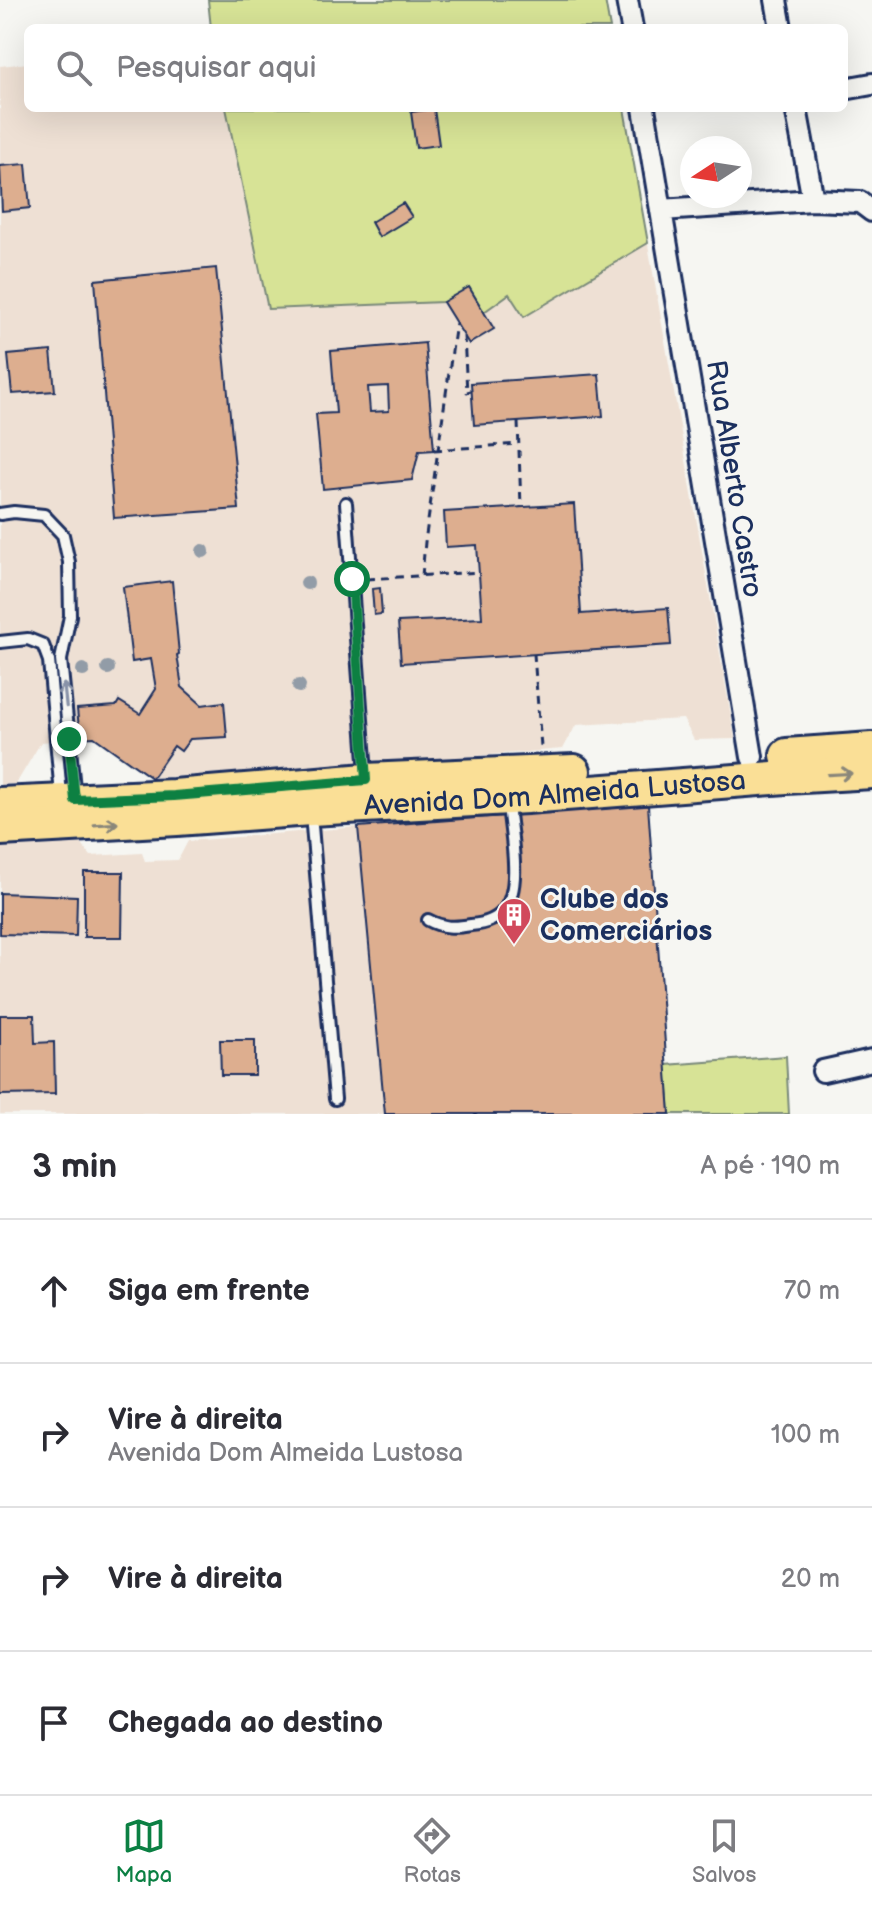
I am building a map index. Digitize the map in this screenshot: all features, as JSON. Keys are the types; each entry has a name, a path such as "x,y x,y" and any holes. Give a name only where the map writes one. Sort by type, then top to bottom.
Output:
{"main road":[{"name":"Avenida Dom Almeida Lustosa","path":"309,797 366,780 513,775 872,749"},
{"name":"Avenida Dom Almeida Lustosa","path":"0,804 62,808 176,808 309,797 508,798 872,772"},
{"name":"Avenida Dom Almeida Lustosa","path":"0,829 62,808"}],"street":[{"path":"627,0 631,24"},
{"path":"776,0 780,24"},
{"path":"848,88 872,84"},
{"name":"Rua Alberto Castro","path":"645,112 752,757"},
{"path":"797,112 813,200"},
{"path":"661,210 813,200 860,202 872,211"},
{"path":"823,1071 872,1060"}],"lane":[{"path":"346,503 366,780"},
{"path":"0,514 44,515 63,535 69,562 70,616 61,660 62,808"},
{"path":"0,642 28,639 43,645 49,661 62,808"},
{"path":"309,797 335,1099"},
{"path":"428,920 439,926 462,927 493,920 504,911 510,899 514,873 508,798"}],"path":[{"path":"422,576 436,450 456,323"},
{"path":"464,336 467,392 471,391"},
{"path":"518,422 521,507"},
{"path":"436,450 519,444"},
{"path":"352,579 479,572"},
{"path":"534,654 541,751"}],"shaded area":[{"path":"24,63 24,112 625,112 735,739 694,740 683,719 576,725 563,749 152,778 93,737 41,742 16,784 0,785 0,66"},
{"path":"358,827 385,1114 0,1114 0,847 80,842 91,856 142,853 145,861 178,860 188,841"}],"green space":[{"path":"208,0 605,0 609,24 211,24"},
{"path":"227,112 625,112 648,243 524,317 509,294 484,312 469,287 443,302 268,309"},
{"path":"786,1056 789,1114 670,1114 666,1065"}],"building":[{"path":"411,112 434,112 439,145 416,148"},
{"path":"26,164 30,208 2,211 0,166"},
{"path":"403,203 412,217 379,237 371,222"},
{"path":"216,268 239,509 114,518 95,280"},
{"path":"469,287 494,329 469,344 443,302"},
{"path":"425,343 434,450 419,451 412,480 323,489 316,414 336,413 331,351","holes":["388,386 389,411 370,412 368,387"]},
{"path":"51,351 55,391 12,394 8,355"},
{"path":"599,374 603,416 474,425 471,383"},
{"path":"574,504 581,614 668,608 671,645 401,663 398,622 482,618 477,545 446,547 444,512"},
{"path":"172,581 182,687 202,705 224,702 227,737 190,739 181,751 174,746 152,778 94,737 80,738 77,709 116,706 119,701 140,714 156,689 151,659 132,662 123,587"},
{"path":"380,588 382,614 374,615 372,589"},
{"name":"Clube dos Comerciários","path":"648,805 670,1114 385,1114 358,827"},
{"path":"84,872 123,872 122,937 84,937"},
{"path":"0,893 77,896 76,936 0,934"},
{"path":"0,1015 34,1015 35,1043 54,1042 55,1094 0,1095"},
{"path":"220,1040 255,1040 255,1075 221,1075"}],"place":[{"name":"Clube dos Comerciários","path":"514,946"}],"route":[{"path":"69,739 75,800 174,796 366,780 352,579"}]}
